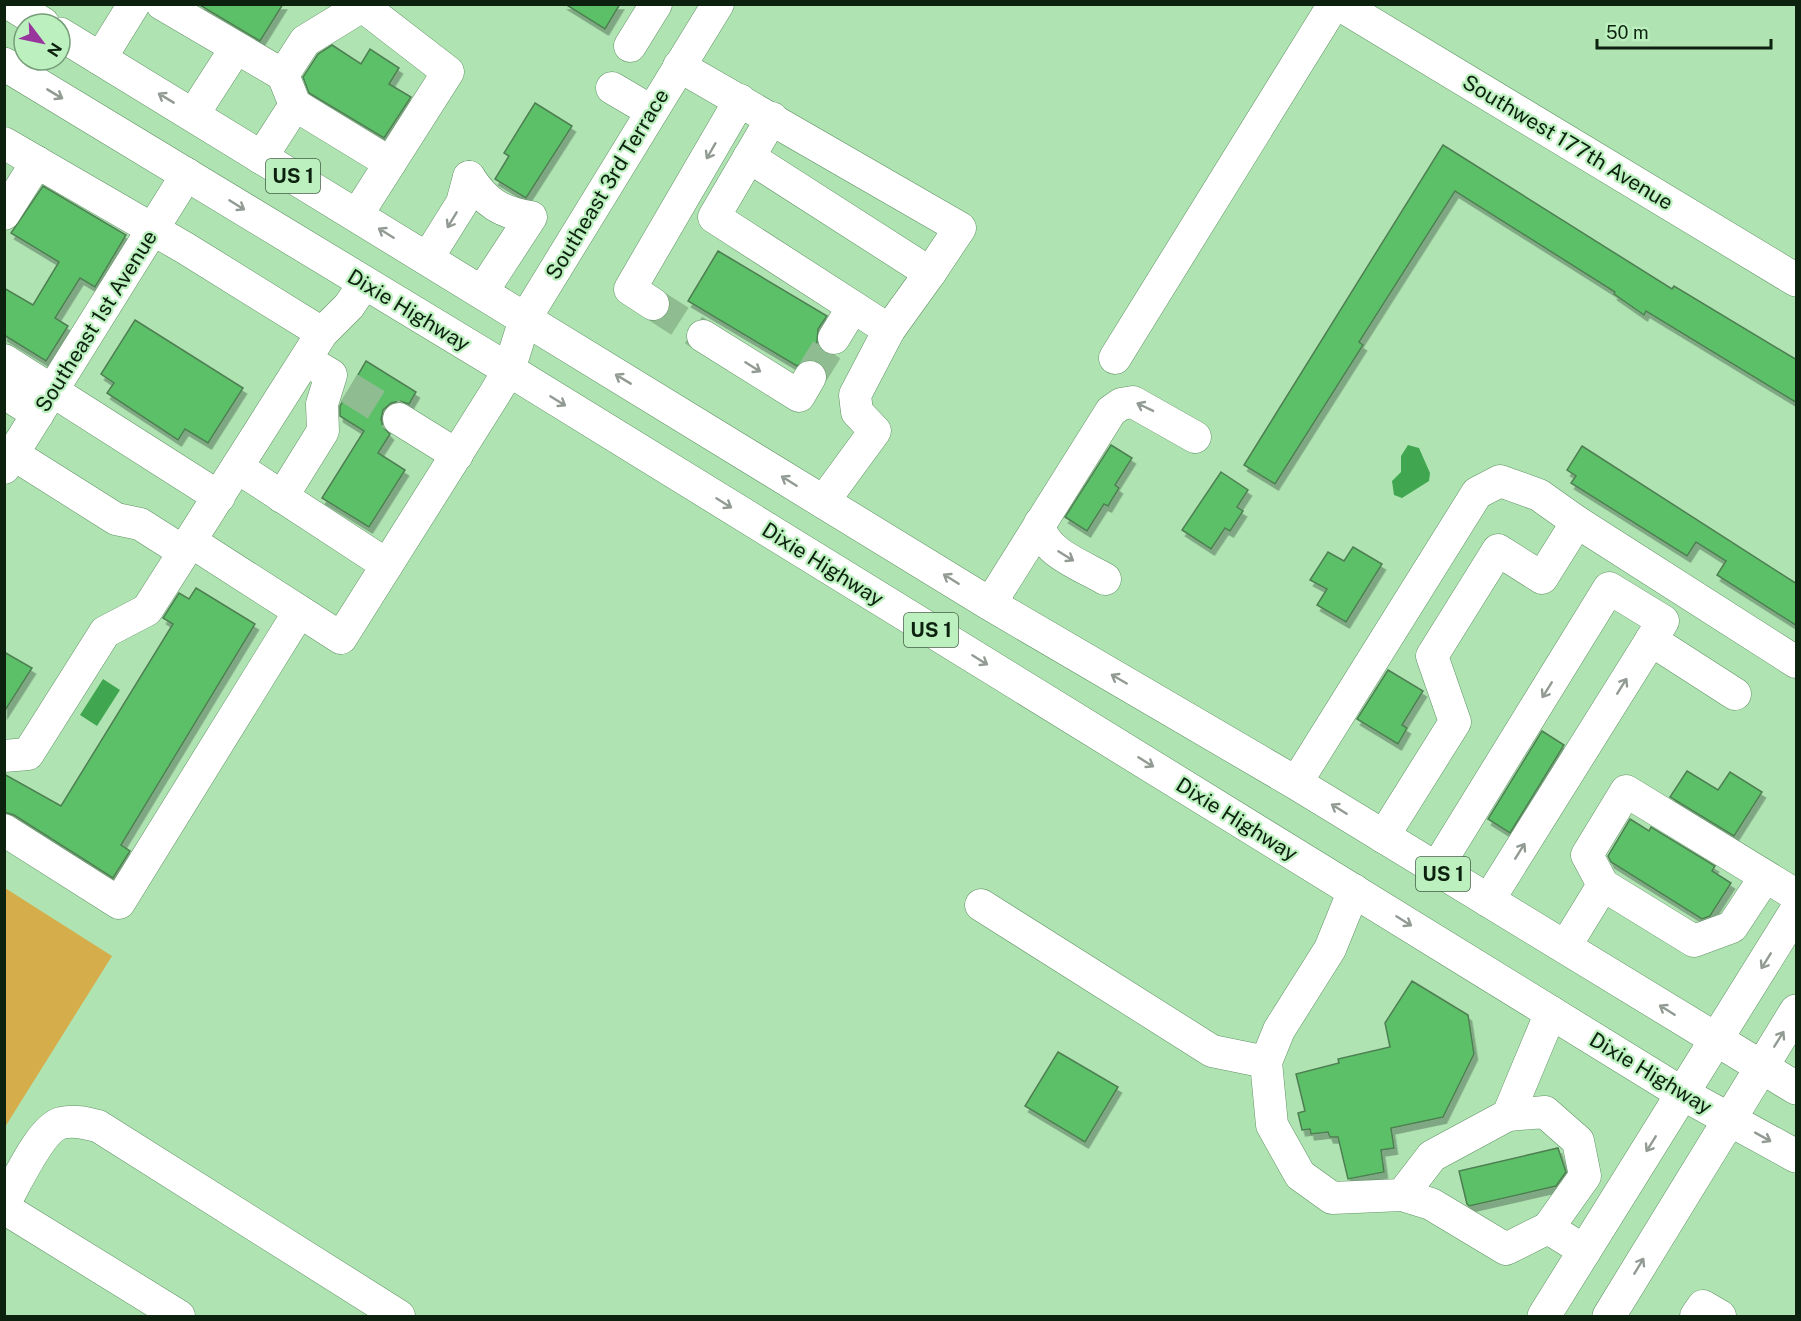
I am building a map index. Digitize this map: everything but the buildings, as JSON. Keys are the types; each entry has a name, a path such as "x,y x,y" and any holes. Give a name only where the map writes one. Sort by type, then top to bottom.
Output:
{"main road":[{"path":"11,4 24,12"},
{"name":"Southwest 177th Avenue","path":"1339,4 1797,280"},
{"name":"US 1","path":"72,42 990,604 1296,783 1716,1041 1797,1088"},
{"name":"Dixie Highway","path":"4,64 508,370 1683,1094 1797,1156"},
{"path":"1544,1317 1797,911"},
{"path":"1609,1317 1797,1011"}],"street":[{"path":"100,59 134,4"},
{"path":"162,4 283,75 295,105 390,163"},
{"path":"630,46 656,4"},
{"path":"1115,358 1334,4"},
{"path":"283,75 305,41 361,5 448,72 357,215"},
{"name":"Southeast 3rd Terrace","path":"299,612 341,638 508,370 525,319 714,6"},
{"path":"193,114 236,48"},
{"path":"679,66 960,228 889,330 855,395 858,412 875,431 824,502"},
{"path":"612,88 651,111"},
{"path":"653,304 630,289 740,100"},
{"path":"261,158 295,105"},
{"path":"772,118 714,217 889,330"},
{"path":"4,143 322,333 329,374 322,404 322,431 282,496"},
{"path":"749,158 930,273"},
{"path":"4,214 37,162"},
{"name":"Southeast 1st Avenue","path":"9,461 187,174"},
{"path":"427,259 462,203 469,177 488,203 508,213 531,217 482,292"},
{"path":"322,333 349,306 364,284"},
{"path":"834,338 853,307"},
{"path":"704,336 800,396 810,377"},
{"path":"4,360 45,402"},
{"path":"4,756 28,754 105,632 147,610 237,467 329,374"},
{"path":"4,393 45,402 219,497"},
{"path":"990,604 1111,411 1121,404 1133,402 1143,405 1195,436"},
{"path":"399,419 457,455"},
{"path":"4,830 118,903 299,612 187,547 140,524 116,519 9,461"},
{"path":"237,467 387,565"},
{"path":"1296,783 1477,493 1500,481 1539,495 1577,522 1797,662"},
{"path":"1383,837 1455,722 1432,656 1498,550 1542,578 1577,522"},
{"path":"1040,523 1040,534 1050,546 1105,579"},
{"path":"1436,869 1609,588 1662,621 1488,901"},
{"path":"1651,640 1735,694"},
{"path":"1765,877 1732,927 1695,941 1603,885 1587,855 1626,791 1797,896"},
{"path":"1565,947 1603,885"},
{"path":"1354,890 1330,949 1279,1030 1266,1062 1272,1125 1300,1175 1332,1198 1402,1194 1431,1204 1506,1249 1548,1228 1585,1176 1578,1142 1545,1112 1508,1116 1432,1156 1402,1194"},
{"path":"981,905 1212,1051 1266,1062"},
{"path":"1508,1116 1551,1012"},
{"path":"179,1317 4,1205 42,1138 58,1124 78,1121 98,1126 399,1317"},
{"path":"1548,1228 1585,1251"},
{"path":"1696,1317 1703,1306 1720,1317"}],"shaded area":[{"path":"1408,445 1419,448 1430,473 1429,481 1402,498 1394,495 1392,481 1401,472 1401,456"},
{"path":"103,679 120,690 97,726 80,715"},
{"path":"5,888 112,956 5,1127"}],"tunnel":[{"path":"653,304 703,336"},
{"path":"810,377 834,338"},
{"path":"349,388 399,419"}]}
